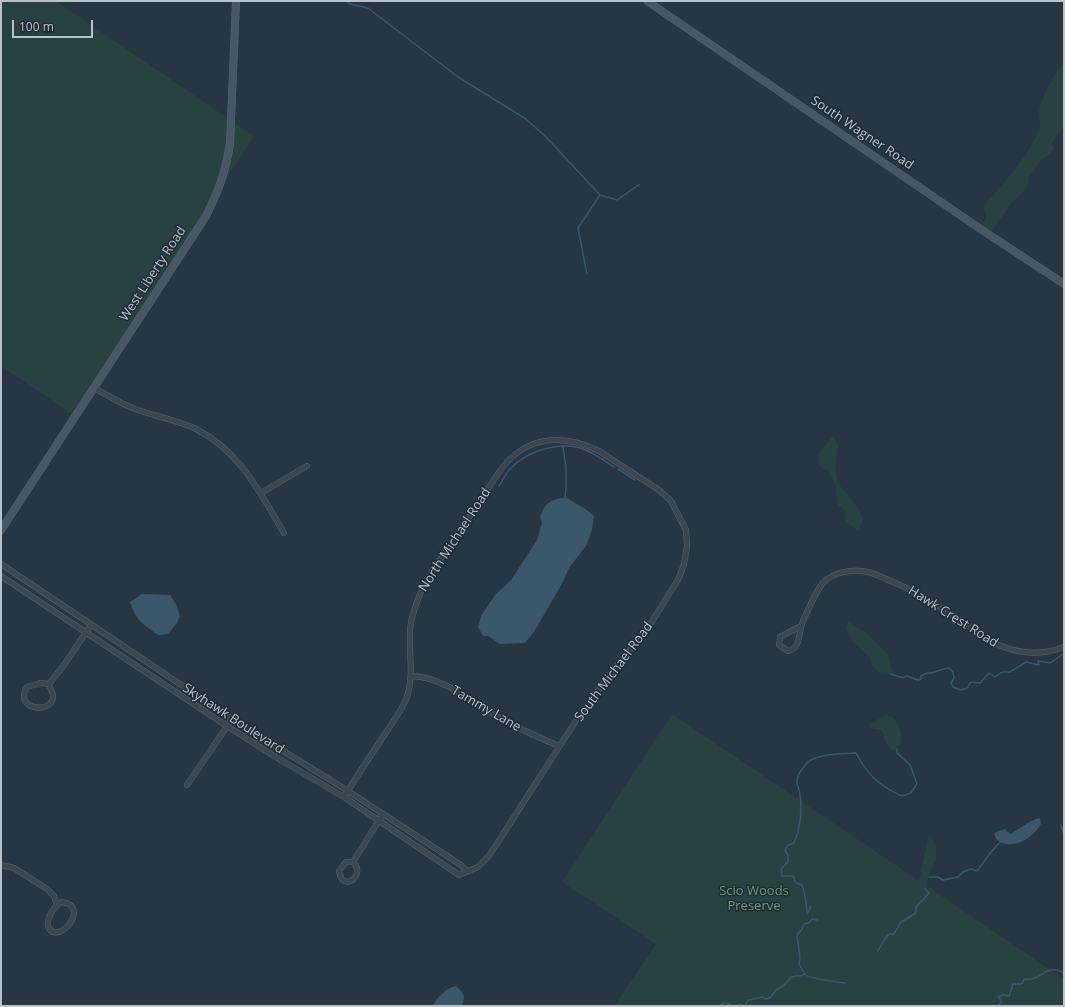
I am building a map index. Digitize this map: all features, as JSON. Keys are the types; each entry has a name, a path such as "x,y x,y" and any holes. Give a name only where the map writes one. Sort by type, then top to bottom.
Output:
{"main road":[{"name":"West Liberty Road","path":"1,530 206,216 222,180 230,144 236,1"},
{"name":"South Wagner Road","path":"647,1 982,230 1064,284"}],"street":[{"path":"94,388 137,410 184,424 204,434 226,450 242,466 261,493 284,533"},
{"name":"North Michael Road","path":"344,797 402,708 406,698 411,676 410,634 419,595 426,582 502,468 518,452 529,446 550,440 577,442 599,451 659,490"},
{"path":"261,493 307,466"},
{"name":"South Michael Road","path":"467,871 478,867 495,848 559,746 597,690 648,628 678,578 684,564 688,547 686,530 671,501 659,490"},
{"name":"Skyhawk Boulevard","path":"1,564 232,719 348,791 461,865 467,871 458,875 378,822 344,797 279,759 227,726 1,576"},
{"name":"Hawk Crest Road","path":"801,626 780,637 779,645 782,649 788,651 793,650 796,647 801,626 812,601 823,583 842,572 856,570 870,572 903,586 932,602 1007,650 1020,653 1037,654 1064,648"},
{"path":"49,684 64,665 91,625"},
{"name":"Tammy Lane","path":"411,676 419,676 429,679 460,692 508,722 559,746"},
{"path":"40,683 49,684 53,697 52,702 48,706 39,708 33,707 27,703 24,698 24,692 27,687 40,683"},
{"path":"187,785 232,719"},
{"path":"352,862 383,814"},
{"path":"1,865 14,868 47,889 54,896 57,904"},
{"path":"62,902 68,903 74,910 74,916 65,930 60,933 55,933 50,930 47,924 48,919 57,904 62,902"}],"green space":[{"path":"1,1 56,1 254,136 72,414 1,366"},
{"path":"1064,63 1064,125 1052,143 1054,149 1049,155 1041,160 1028,179 1028,184 1022,193 1012,202 992,231 982,224 986,218 983,206 999,189 1030,148 1040,127 1039,112 1042,100 1052,79"},
{"path":"833,436 838,445 835,469 838,483 859,509 863,518 859,531 845,522 846,515 843,508 838,506 835,484 829,472 819,466 818,454"},
{"path":"848,621 865,632 888,655 892,672 891,674 882,675 871,664 869,657 851,640 846,628"},
{"name":"Scio Woods Preserve","path":"672,714 918,880 920,877 929,834 936,846 936,861 929,873 927,886 1064,979 1064,1006 614,1006 656,944 562,882"},
{"path":"886,715 893,717 901,736 900,745 891,750 884,740 884,734 881,730 870,728 869,724"}],"water":[{"path":"565,497 594,516 592,530 586,546 569,568 563,582 534,632 525,643 500,644 488,636 483,636 478,627 481,616 495,595 511,580 537,540 542,523 540,518 546,505 551,501"},
{"path":"142,594 170,595 176,604 180,616 177,623 168,634 158,635 144,625 135,614 130,602"},
{"path":"1040,818 1041,824 1038,828 1032,835 1019,843 1003,843 996,838 994,833 1005,829 1010,834 1029,822"},
{"path":"456,986 464,995 462,1006 432,1006 445,991"}],"waterway":[{"path":"346,1 350,4 368,8 458,77 526,119 546,137 600,195 578,228 587,274"},
{"path":"600,195 617,200 640,184"},
{"path":"499,486 517,462 533,453 559,446 581,448 596,455 614,467"},
{"path":"563,446 566,468 565,497"},
{"path":"618,469 635,480"},
{"path":"891,674 903,678 907,676 918,680 921,679 921,676 927,673 949,668 953,672 954,678 951,683 953,687 961,690 967,688 971,682 980,683 989,673 995,677 1002,672 1010,672 1026,662 1039,665 1038,661 1050,663 1063,654 1064,655"},
{"path":"811,906 808,913 802,885 796,883 793,876 782,876 781,869 788,862 788,855 785,850 788,845 794,843 800,825 801,801 797,783 800,772 808,762 818,757 831,754 856,753 865,768 875,779 887,788 902,796 911,793 917,784 910,765 897,753 897,749"},
{"path":"1061,825 1064,835"},
{"path":"929,877 938,877 943,880 958,877 963,872 971,869 977,871 1000,842"},
{"path":"878,951 889,934 894,934 901,922 916,913 916,907 929,893 925,889"},
{"path":"817,920 812,919 809,923 804,924 797,935 800,954 799,964 806,975 845,983"},
{"path":"997,1006 1002,1002 998,997 1003,995 1009,996 1013,984 1022,984 1024,979 1036,978 1052,970 1058,970 1064,973"},
{"path":"745,1006 748,1000 762,997 766,999 770,998 776,990 783,986 791,977 805,974"},
{"path":"720,1006 723,1003 730,1004 732,1006"},
{"path":"739,1006 740,1004 743,1006"}]}
